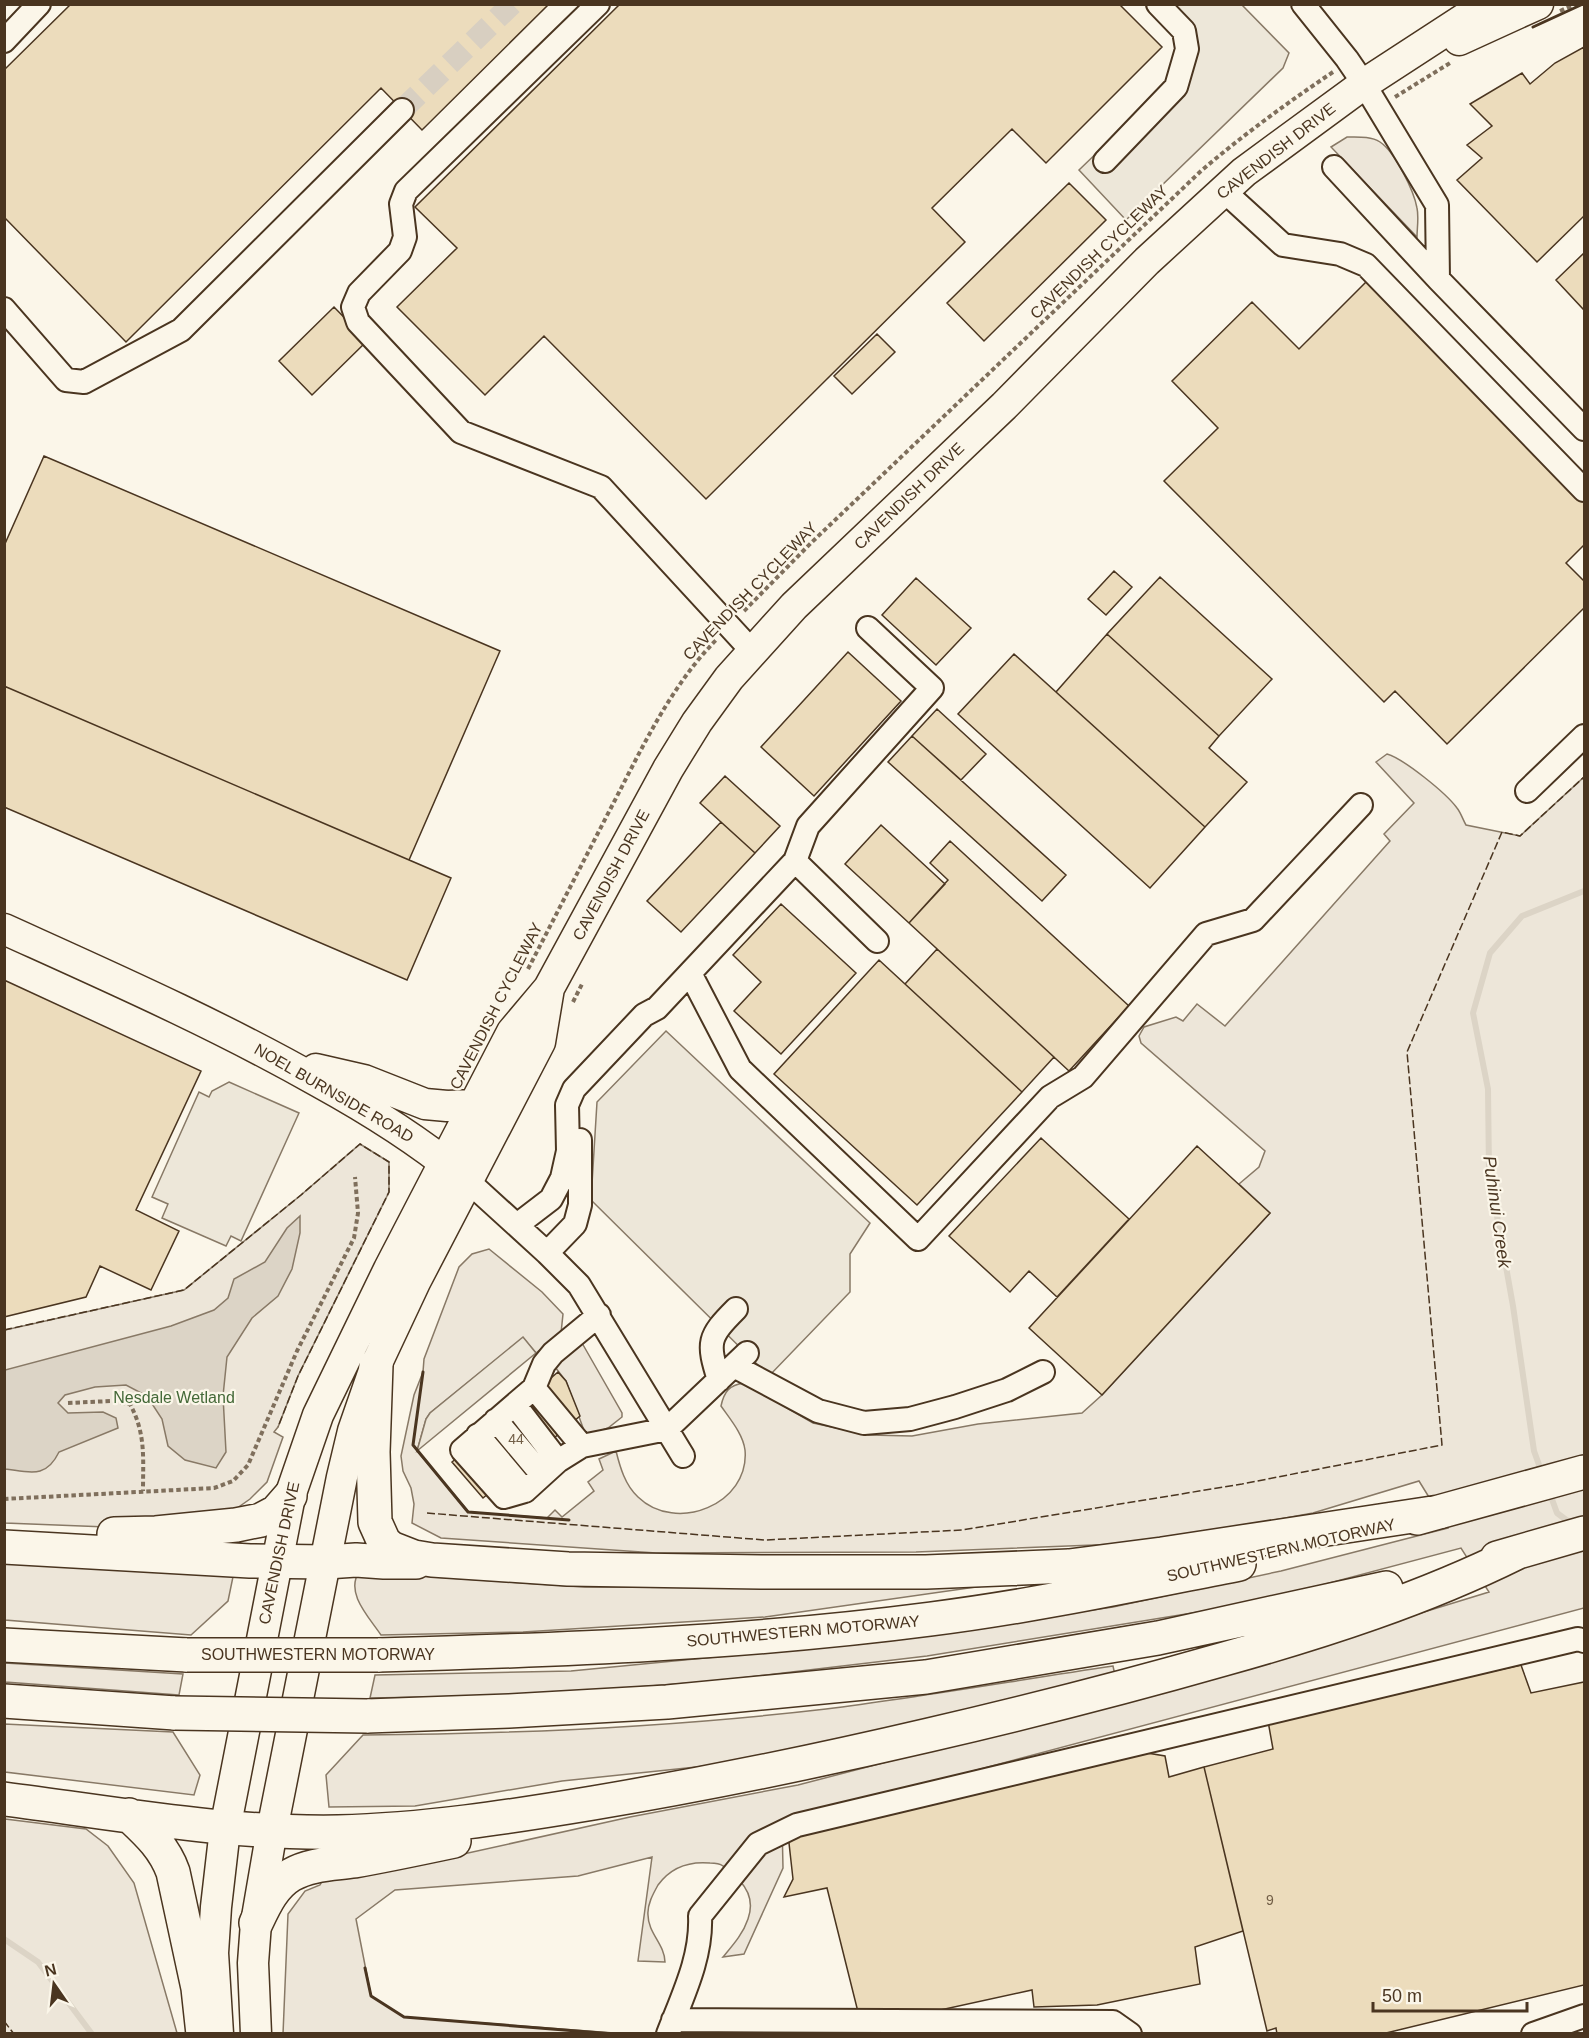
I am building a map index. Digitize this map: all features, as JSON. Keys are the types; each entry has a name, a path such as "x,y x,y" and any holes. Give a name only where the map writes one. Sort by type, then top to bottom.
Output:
{"highway":[{"path":"376,1365 372,1452 375,1522 384,1542 391,1548 414,1557 432,1560 568,1569 761,1572 926,1572 1069,1566 1439,1512"},
{"name":"SOUTHWESTERN MOTORWAY","path":"4,1645 187,1655 378,1655 610,1647 767,1637 932,1619 1083,1594 1240,1564 1584,1472"},
{"path":"4,1535 156,1533 237,1525 261,1520 276,1512 290,1496"},
{"path":"4,1798 225,1829 337,1832 519,1815 761,1773 1036,1710 1306,1636 1406,1601 1476,1568 1516,1553 1584,1533"},
{"path":"4,1547 276,1562 356,1560 410,1563 432,1560"},
{"path":"4,1701 175,1713 367,1716 667,1702 926,1677 1169,1636 1476,1568"},
{"path":"129,1815 160,1846 173,1872 198,1988 203,2034"},
{"path":"256,1923 274,1890 297,1872 318,1865 352,1861 456,1841 494,1830 519,1815"}],"main road":[{"name":"CAVENDISH DRIVE","path":"218,2034 213,1953 225,1829 290,1496 322,1405 389,1269 512,1032 547,992 668,770 697,722 729,678 795,606 1004,406 1147,261 1244,172 1364,84 1487,4"},
{"name":"CAVENDISH DRIVE","path":"1364,84 1547,9"},
{"name":"NOEL BURNSIDE ROAD","path":"4,929 149,995 281,1060 370,1110 411,1137 468,1181"},
{"name":"CAVENDISH DRIVE","path":"256,2034 253,1963 256,1923 272,1830 353,1431 376,1365 415,1282 540,1042 547,992"},
{"path":"281,1060 364,1080 425,1104 475,1105"}],"street":[{"path":"4,41 39,4"},
{"path":"598,4 406,191 401,204 405,237 400,251 359,292 353,307 358,322 461,432 601,487 753,652"},
{"path":"1303,4 1364,84 1437,205 1437,279"},
{"path":"1106,161 1176,87 1187,49 1184,31 1162,6"},
{"path":"4,309 66,380 84,382 182,330 402,110"},
{"path":"1334,167 1437,279 1584,429"},
{"path":"1224,191 1283,245 1340,254 1366,265 1584,490"},
{"path":"517,1225 551,1198 562,1178 568,1151 567,1105 574,1089 644,1016 657,1008 795,861 808,826 932,688 868,628"},
{"path":"1527,791 1584,736"},
{"path":"690,973 740,1069 918,1239 1050,1097 1083,1077 1206,934 1253,920 1362,805"},
{"path":"795,861 877,941"},
{"path":"547,1253 575,1224 580,1205 579,1107 603,1076 652,1026 657,1008"},
{"name":"NOEL BURNSIDE ROAD","path":"468,1181 579,1285 683,1456"},
{"path":"736,1309 718,1327 712,1339 711,1352 818,1411 864,1423 910,1419 955,1407 1007,1390 1043,1372"},
{"path":"599,1315 553,1353 544,1364 534,1388 470,1442 514,1494 582,1446 667,1429 733,1366"},
{"path":"534,1388 582,1446"},
{"path":"515,1405 550,1468"},
{"path":"496,1420 550,1468"},
{"path":"1130,2034 1113,2022 671,2027 697,1953 701,1934 700,1916 758,1844 797,1825 1578,1639 1584,1641"},
{"path":"1533,2034 1584,2016"}],"path":[{"path":"1547,9 1576,4"},
{"name":"CAVENDISH CYCLEWAY","path":"547,992 638,756 662,713 687,674 811,543 1201,171 1285,105 1364,84 1425,77 1457,60"},
{"path":"547,992 585,979"},
{"path":"4,1499 214,1488 233,1481 248,1465 297,1351 354,1238 358,1213 355,1178"},
{"path":"68,1403 111,1401 129,1404 138,1420 144,1442 143,1491"}],"green space":[{"path":"1347,137 1376,140 1392,154 1408,182 1415,201 1418,215 1417,237 1331,147"},
{"path":"1387,754 1414,769 1444,794 1458,810 1466,825 1520,836 1584,777 1584,1608 782,1822 783,1868 744,1954 723,1957 741,1934 750,1914 750,1899 746,1890 732,1872 721,1865 694,1863 681,1866 663,1879 649,1903 649,1921 665,1962 638,1961 652,1857 578,1876 395,1890 356,1919 371,1996 404,2017 614,2033 283,2034 288,1914 305,1891 320,1885 325,1876 459,1855 630,1817 798,1785 1209,1678 1489,1592 1461,1548 1254,1603 927,1656 716,1681 531,1695 370,1698 375,1675 571,1671 878,1641 1113,1607 1281,1571 1448,1528 1419,1481 1313,1513 1146,1543 916,1552 656,1553 441,1538 412,1523 414,1504 411,1488 403,1471 401,1456 414,1395 423,1372 424,1359 459,1267 472,1254 489,1249 542,1292 563,1314 561,1333 536,1353 523,1338 430,1413 426,1419 417,1451 469,1512 547,1518 555,1510 562,1517 594,1491 588,1482 603,1470 599,1459 616,1451 621,1469 630,1487 638,1497 654,1508 671,1513 690,1513 708,1508 736,1485 743,1469 745,1450 742,1438 721,1406 728,1390 734,1385 744,1383 813,1423 869,1435 912,1436 978,1424 1082,1413 1102,1395 1270,1213 1239,1184 1259,1167 1265,1151 1141,1043 1139,1036 1144,1027 1176,1017 1183,1021 1197,1004 1225,1026 1390,841 1384,834 1414,803 1376,762"},
{"name":"Nesdale Wetland","path":"360,1144 389,1162 389,1192 298,1376 274,1432 283,1437 267,1482 250,1499 230,1513 107,1527 5,1523 5,1330 184,1290"},
{"path":"582,1343 622,1413 622,1417 608,1428 586,1436 566,1381 555,1367"},
{"path":"4,1558 234,1572 228,1601 191,1635 5,1620"},
{"path":"359,1572 585,1587 815,1588 1047,1577 765,1617 523,1632 381,1635 360,1605 355,1588 355,1580"},
{"path":"5,1663 183,1674 179,1695 5,1682"},
{"path":"1113,1666 1116,1680 725,1764 562,1781 415,1806 329,1807 326,1775 363,1735 479,1733 710,1721 826,1709"},
{"path":"4,1724 173,1732 200,1775 194,1795 5,1772"},
{"path":"5,1819 86,1829 108,1846 134,1883 177,2033 5,2033"}],"shaded area":[{"path":"1166,5 1242,5 1289,53 1283,68 1126,220 1079,170 1190,63"},
{"path":"666,1031 870,1223 850,1254 850,1292 769,1376 591,1200 597,1102"},
{"path":"229,1082 299,1113 241,1241 231,1236 226,1246 162,1218 168,1204 152,1197 199,1092 209,1097 212,1091"},
{"path":"300,1216 300,1233 292,1269 278,1296 252,1318 227,1357 223,1396 226,1452 216,1468 185,1460 168,1446 162,1419 147,1396 126,1385 95,1387 65,1395 58,1403 68,1413 103,1412 116,1418 118,1428 59,1452 54,1461 43,1470 30,1472 5,1469 5,1370 171,1326 214,1310 228,1298 234,1279 265,1262 287,1228"},
{"path":"523,1337 536,1353 417,1451 426,1419 430,1413"}],"building":[{"path":"71,4 549,4 422,130 381,88 126,342 4,217 4,70"},
{"path":"620,4 1119,4 1162,47 1046,163 1012,129 932,208 965,242 706,499 544,336 485,395 397,307 457,248 415,207"},
{"path":"1584,47 1584,216 1537,262 1457,180 1482,158 1467,145 1492,126 1470,104 1522,73 1530,84 1555,63"},
{"path":"1069,183 1106,220 984,341 947,303"},
{"path":"1584,253 1584,310 1556,280"},
{"path":"1369,279 1584,496 1584,545 1566,563 1584,581 1584,608 1447,744 1395,691 1384,702 1164,481 1218,428 1172,381 1252,302 1299,349"},
{"path":"334,307 367,341 312,395 279,361"},
{"path":"877,334 895,352 852,394 834,376"},
{"path":"44,456 500,651 409,860 4,686 4,546"},
{"path":"1114,571 1132,587 1106,615 1088,599"},
{"path":"1160,577 1272,679 1219,736 1107,634"},
{"path":"916,578 971,628 936,665 882,615"},
{"path":"1107,634 1219,736 1209,748 1247,782 1205,827 1056,692"},
{"path":"848,652 901,701 814,796 761,747"},
{"path":"1014,654 1205,827 1150,888 958,714"},
{"path":"4,686 451,878 407,980 4,807"},
{"path":"937,709 986,754 961,780 912,736"},
{"path":"912,736 1066,875 1042,901 888,762"},
{"path":"725,776 780,826 755,853 700,803"},
{"path":"721,822 755,853 681,932 647,901"},
{"path":"881,825 945,884 909,923 845,864"},
{"path":"950,841 1129,1006 1069,1071 909,923 948,880 930,863"},
{"path":"781,904 856,973 781,1054 734,1011 761,982 733,955"},
{"path":"937,949 1054,1057 1022,1092 905,984"},
{"path":"879,960 1022,1092 917,1205 774,1074"},
{"path":"4,980 201,1071 136,1210 179,1231 151,1290 100,1266 86,1297 4,1317"},
{"path":"1041,1138 1129,1219 1057,1297 1029,1271 1010,1292 949,1236"},
{"path":"1197,1146 1270,1213 1102,1395 1029,1328"},
{"path":"558,1372 566,1381 580,1416 483,1498 452,1462"},
{"path":"1521,1665 1531,1693 1584,1682 1584,1985 1382,2034 1277,2034 1276,2028 1267,2031 1204,1767 1273,1749 1268,1721"},
{"path":"1135,1751 1165,1756 1169,1777 1204,1767 1243,1931 1195,1947 1200,1984 1097,2005 1034,2007 1032,1990 913,2016 859,2016 827,1888 784,1897 793,1879 788,1834"}],"waterway":[{"name":"Puhinui Creek","path":"1542,1473 1534,1451 1513,1306 1489,1171 1488,1089 1473,1013 1490,953 1522,916 1584,891"},
{"name":"Puhinui Creek","path":"1549,1491 1557,1513 1573,1525"},
{"name":"Puhinui Creek","path":"4,1939 38,1962 92,2034"}],"tunnel":[{"path":"402,110 512,4"}],"fence":[{"path":"427,1513 765,1540 962,1530 1242,1484 1442,1445 1407,1052 1502,832 1520,836 1584,777"},
{"path":"4,1330 184,1290 360,1144 389,1162 389,1192 298,1376 278,1427"},
{"path":"4,2021 14,2034"}],"wall":[{"path":"1533,27 1583,4"},
{"path":"423,1372 413,1445 468,1512 569,1520"},
{"path":"365,1968 371,1996 404,2017 614,2034"}]}
